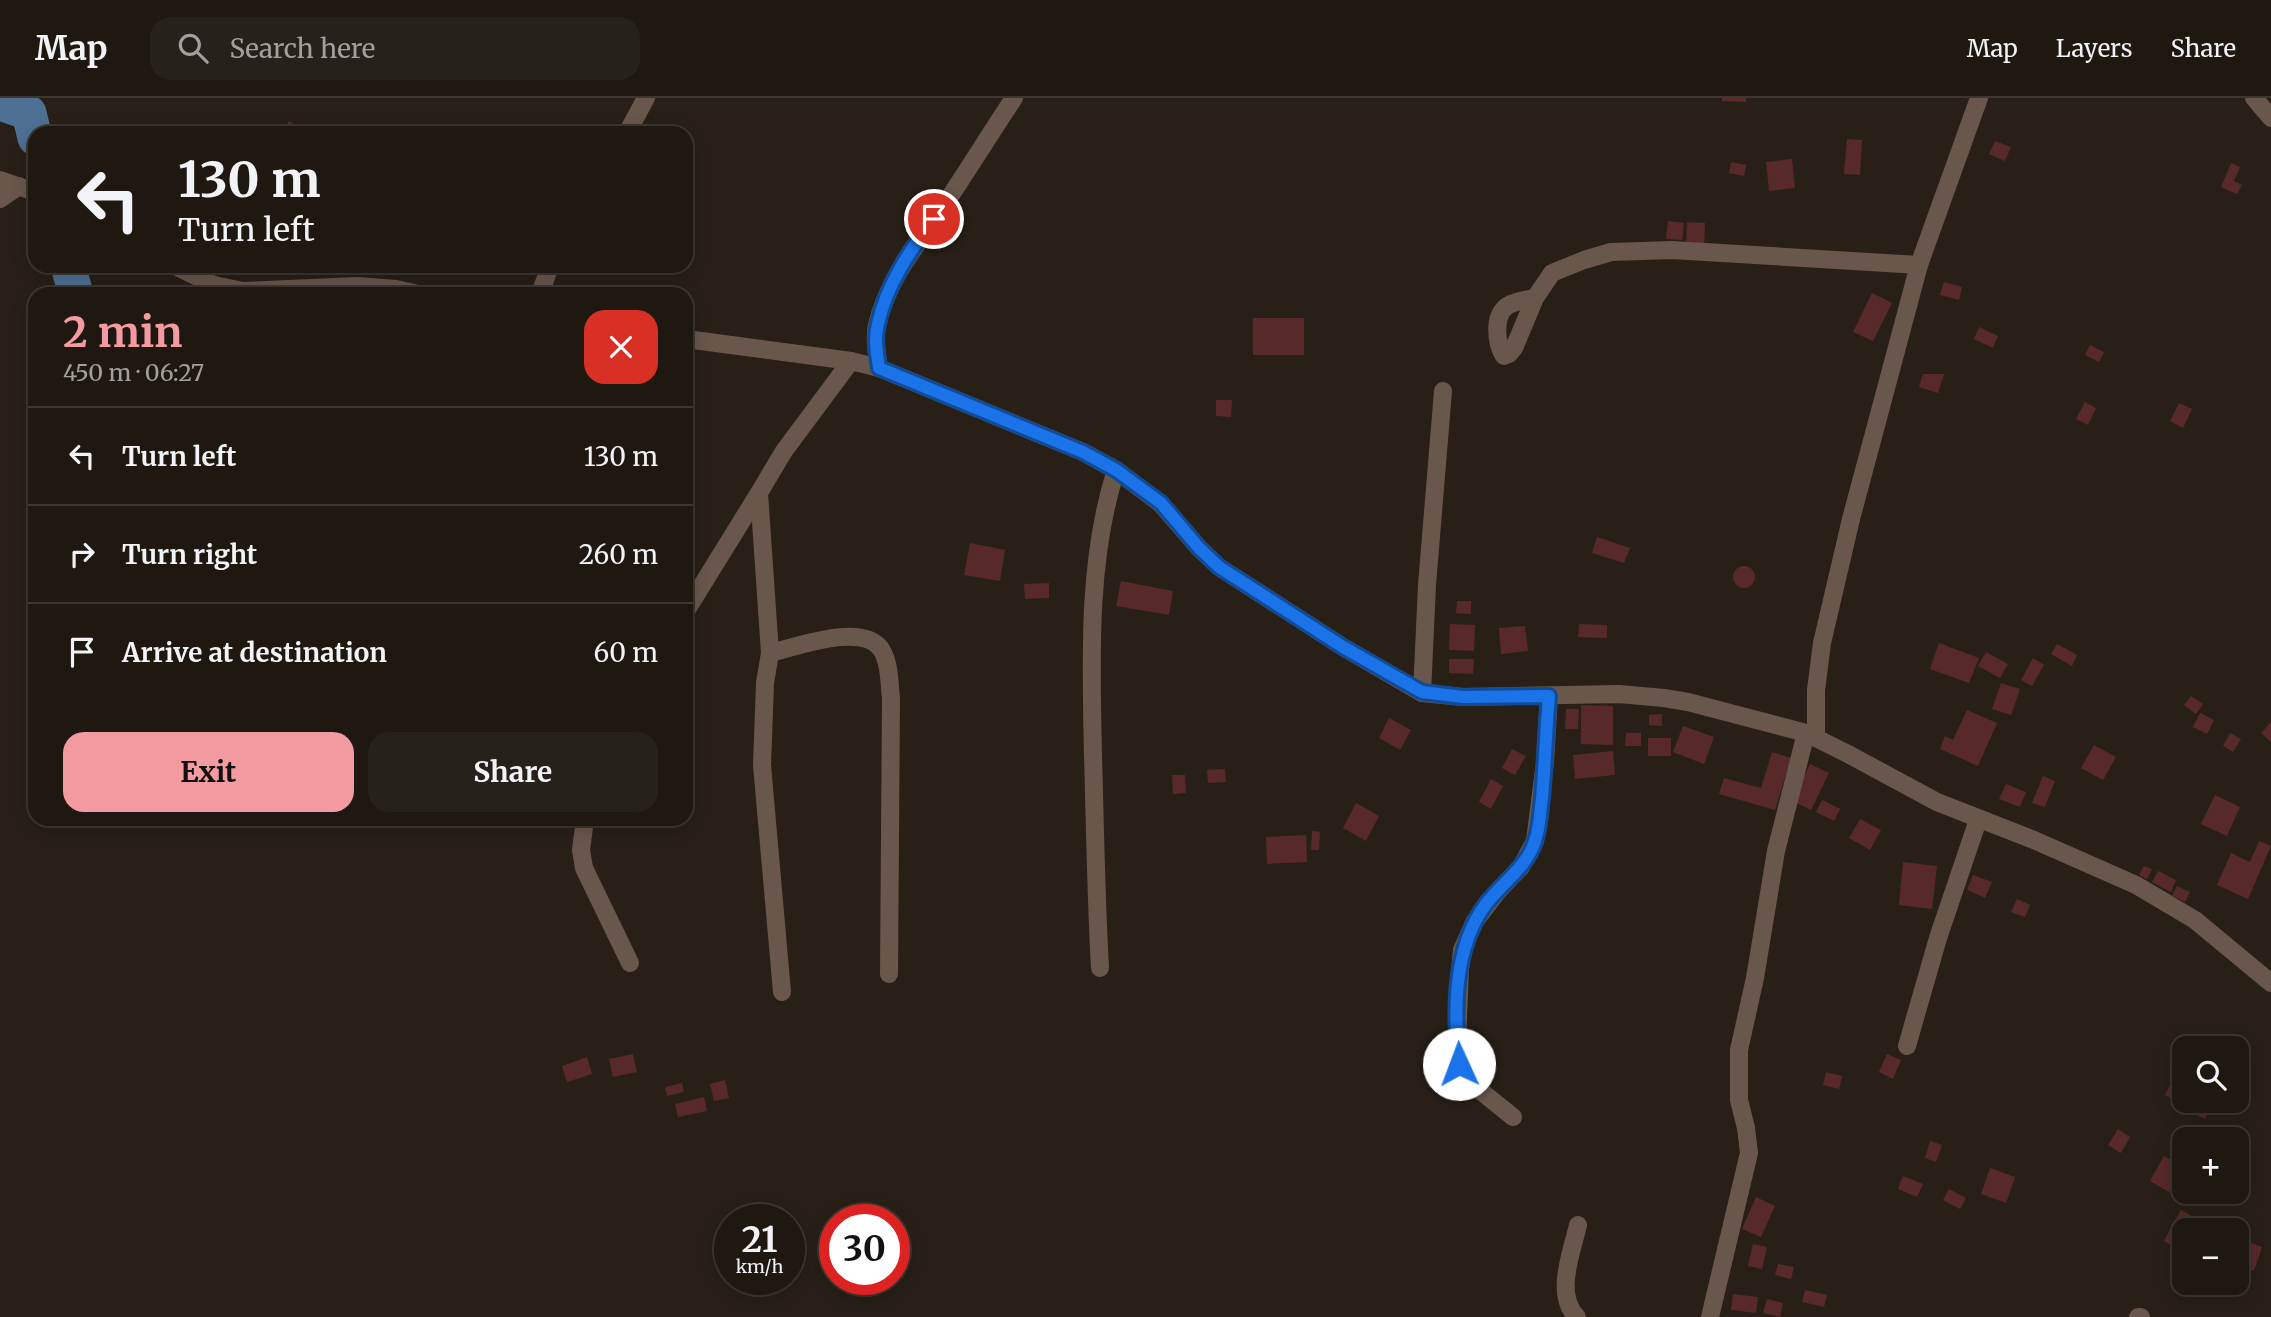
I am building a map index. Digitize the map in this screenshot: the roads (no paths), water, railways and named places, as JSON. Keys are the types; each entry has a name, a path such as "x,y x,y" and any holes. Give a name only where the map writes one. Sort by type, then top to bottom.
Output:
{"street":[{"path":"631,126 646,98"},
{"path":"879,368 877,326 888,293 920,238 1014,98"},
{"path":"1710,1317 1749,1153 1739,1100 1739,1050 1755,978 1776,851 1811,736 1822,643 1871,438 1919,265 1979,98"},
{"path":"2254,98 2271,118"},
{"path":"0,180 27,189"},
{"path":"0,199 27,189"},
{"path":"1535,298 1552,273 1611,252 1672,250 1919,265"},
{"path":"190,273 224,287"},
{"path":"693,340 851,360 879,368 1083,452 1116,470 1161,503 1219,567 1343,647 1422,692 1463,697 1619,694 1664,698 1688,702 1811,736 1910,789 2136,885 2195,920 2271,983"},
{"path":"693,600 784,451 851,360"},
{"path":"1422,692 1427,585 1443,391"},
{"path":"1100,968 1094,846 1093,657 1098,548 1104,508 1116,470"},
{"path":"759,493 770,653 765,683 762,765 782,992"},
{"path":"770,653 843,636 859,636 871,639 881,649 887,662 891,698 889,974"},
{"path":"1513,1117 1472,1084 1459,1064 1457,1043 1460,970 1462,950 1475,921 1497,891 1521,867 1535,841 1545,762 1549,696"},
{"path":"1907,1046 1938,938 1978,820"},
{"path":"584,826 581,850 584,868 630,963"},
{"path":"1577,1317 1566,1297 1566,1284 1578,1225"}],"waterway":[{"path":"0,103 29,113 32,126"},
{"path":"70,273 74,287"}]}
